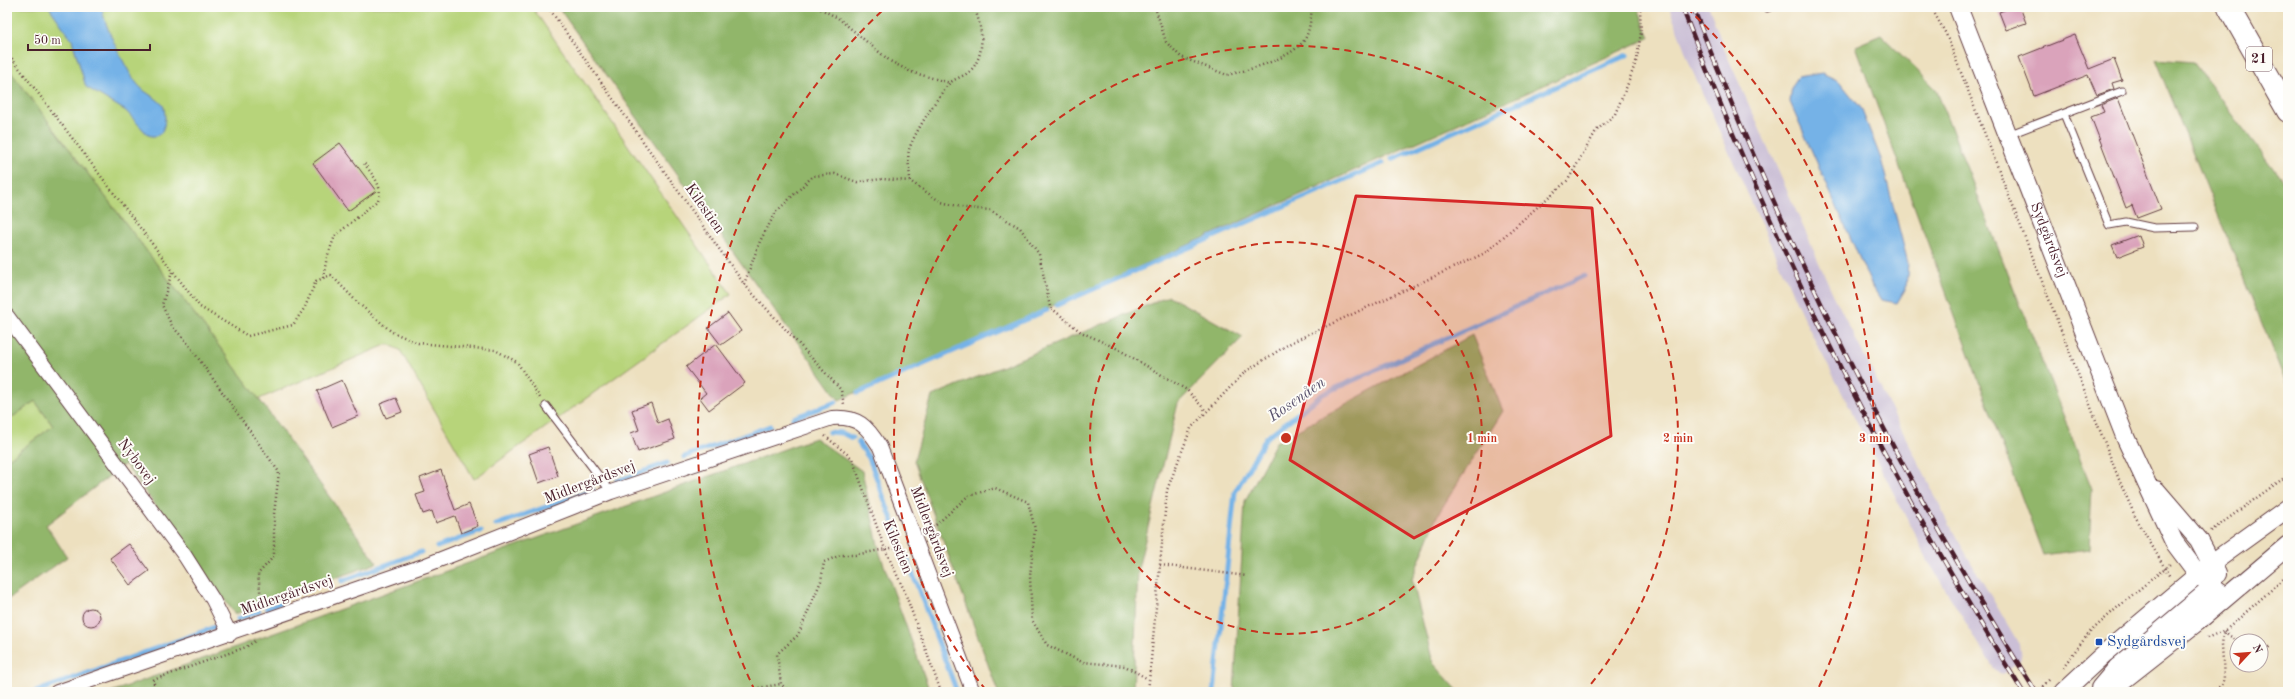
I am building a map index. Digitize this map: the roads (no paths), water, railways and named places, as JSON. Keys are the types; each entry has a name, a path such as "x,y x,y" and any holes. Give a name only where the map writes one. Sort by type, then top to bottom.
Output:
{"highway":[{"name":"21","path":"2229,7 2288,111"}],"street":[{"name":"Sydgårdsvej","path":"1958,7 2126,439 2141,473 2174,542 2198,574 2219,593"},
{"name":"Nybovej","path":"7,316 185,556 214,600 230,634"},
{"name":"Midlergårdsvej","path":"57,692 230,634 426,565 611,492 832,418 847,417 857,421 871,432 880,447 973,692"},
{"name":"Sydgårdsvej","path":"2141,473 2199,540 2212,563 2219,593"},
{"path":"2063,692 2105,653 2198,574 2288,508"},
{"path":"2097,692 2117,668 2219,593 2288,545"},
{"path":"2108,692 2197,622 2219,593"}],"lane":[{"path":"2008,135 2122,91"},
{"path":"2064,114 2109,226 2126,222 2154,228 2195,227"},
{"path":"546,406 611,492"}],"water":[{"path":"49,7 102,7 106,24 116,48 134,80 142,89 163,105 165,115 164,127 158,135 148,135 126,111 86,87 72,40"},
{"path":"1822,73 1839,81 1861,108 1881,159 1908,263 1906,288 1897,303 1881,300 1871,284 1790,102 1792,86 1798,77"}],"waterway":[{"path":"1392,159 1627,55"},
{"path":"1057,305 1383,163"},
{"name":"Rosenåen","path":"1214,692 1235,492 1266,438 1323,394 1584,276"},
{"path":"858,393 1047,310"},
{"path":"793,418 836,402"},
{"path":"684,457 770,426"},
{"path":"829,432 842,433 852,438"},
{"path":"858,442 869,458 900,541"},
{"path":"617,481 667,463"},
{"path":"496,525 593,490"},
{"path":"437,547 481,531"},
{"path":"342,581 421,552"},
{"path":"905,553 957,692"},
{"path":"267,608 283,602"},
{"path":"238,619 259,611"},
{"path":"35,692 215,627"}],"railway":[{"path":"1682,7 1717,96 1755,184 1794,271 1836,358 1879,443 1925,527 2023,692"},
{"path":"1693,7 1766,184 1848,358 1938,527 2036,692"}],"place":[{"name":"Sydgårdsvej","path":"2099,642"}]}
